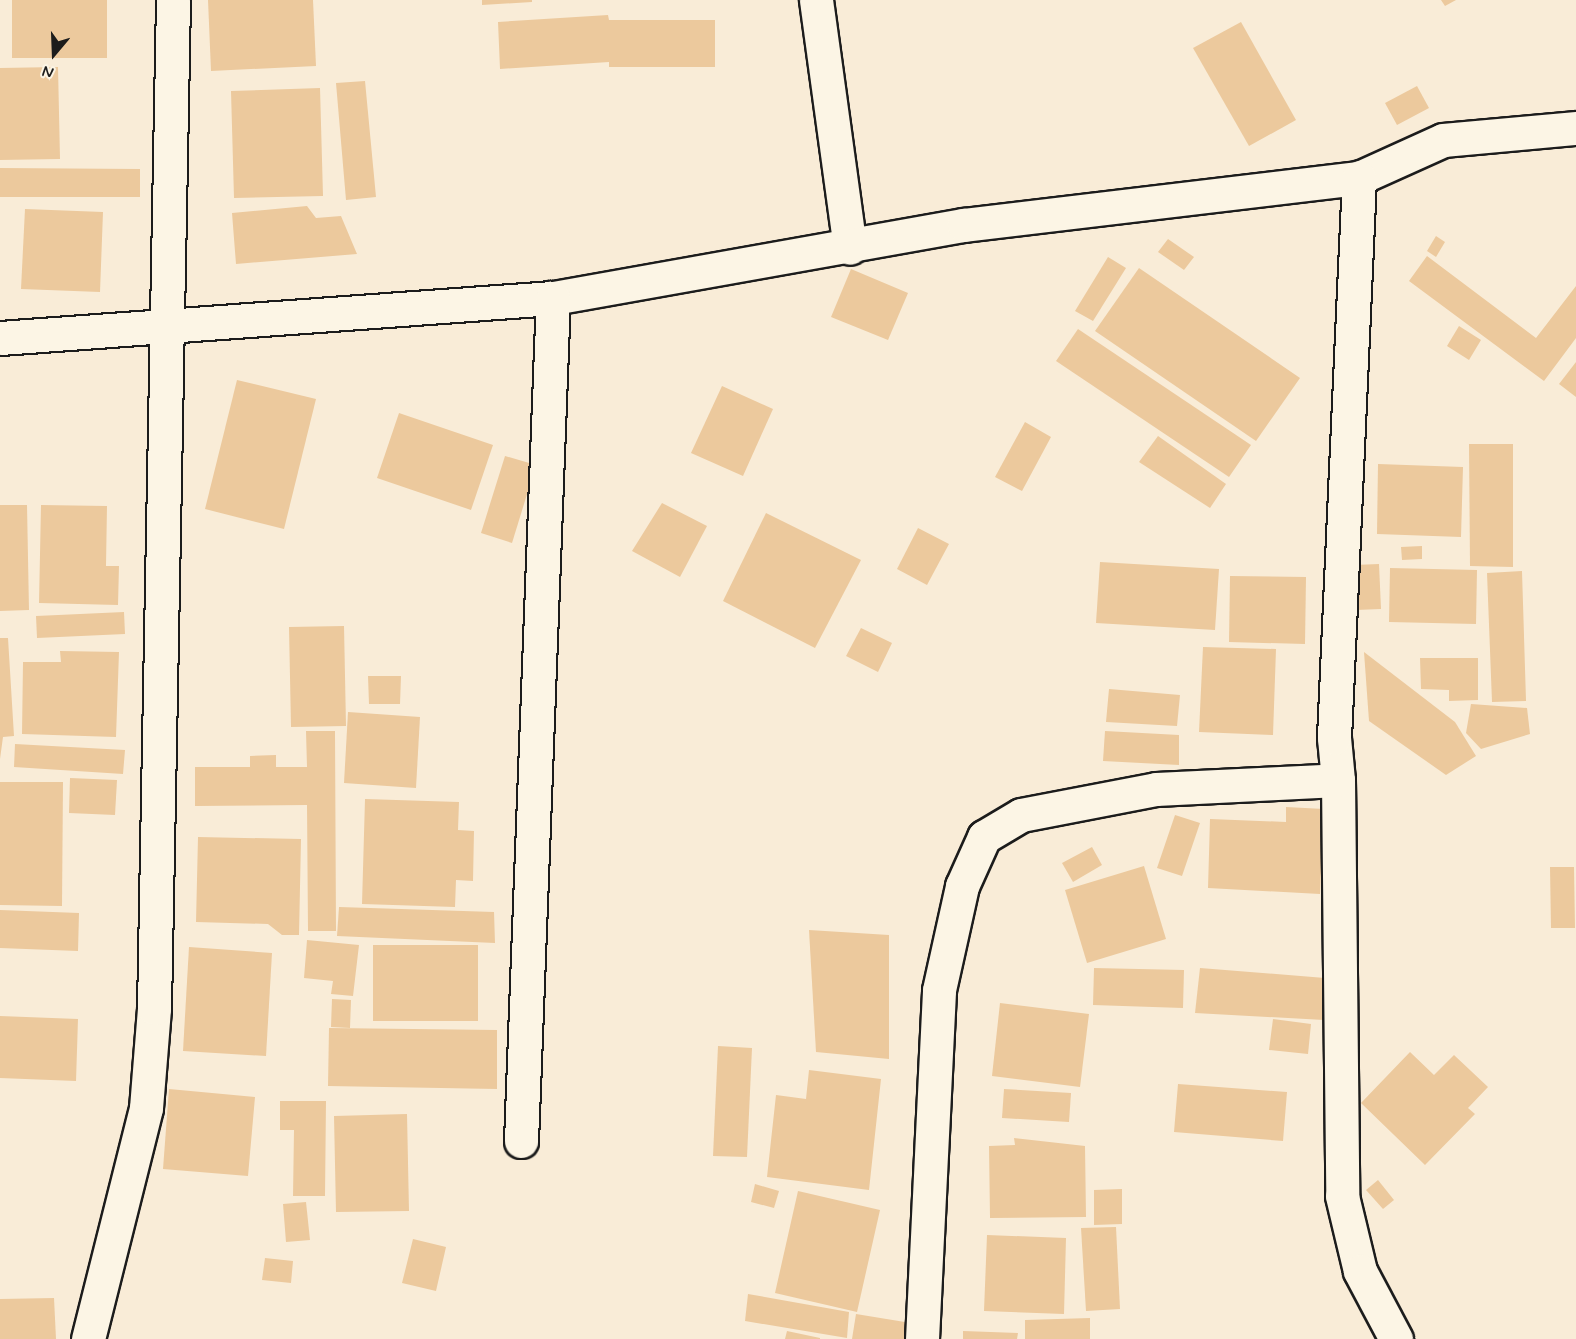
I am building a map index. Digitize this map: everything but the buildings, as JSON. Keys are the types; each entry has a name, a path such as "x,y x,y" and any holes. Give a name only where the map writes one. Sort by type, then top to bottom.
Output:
{"street":[{"path":"88,1339 147,1108 154,1008 173,0"},
{"path":"816,0 850,248"},
{"path":"0,338 167,328 553,298 850,248 964,225 1359,178 1443,140 1576,128"},
{"path":"1359,178 1334,738 1338,780 1342,1196 1360,1271 1396,1339"},
{"path":"521,1141 553,298"},
{"path":"922,1339 939,990 962,886 984,837 1021,815 1156,789 1338,780"}]}
